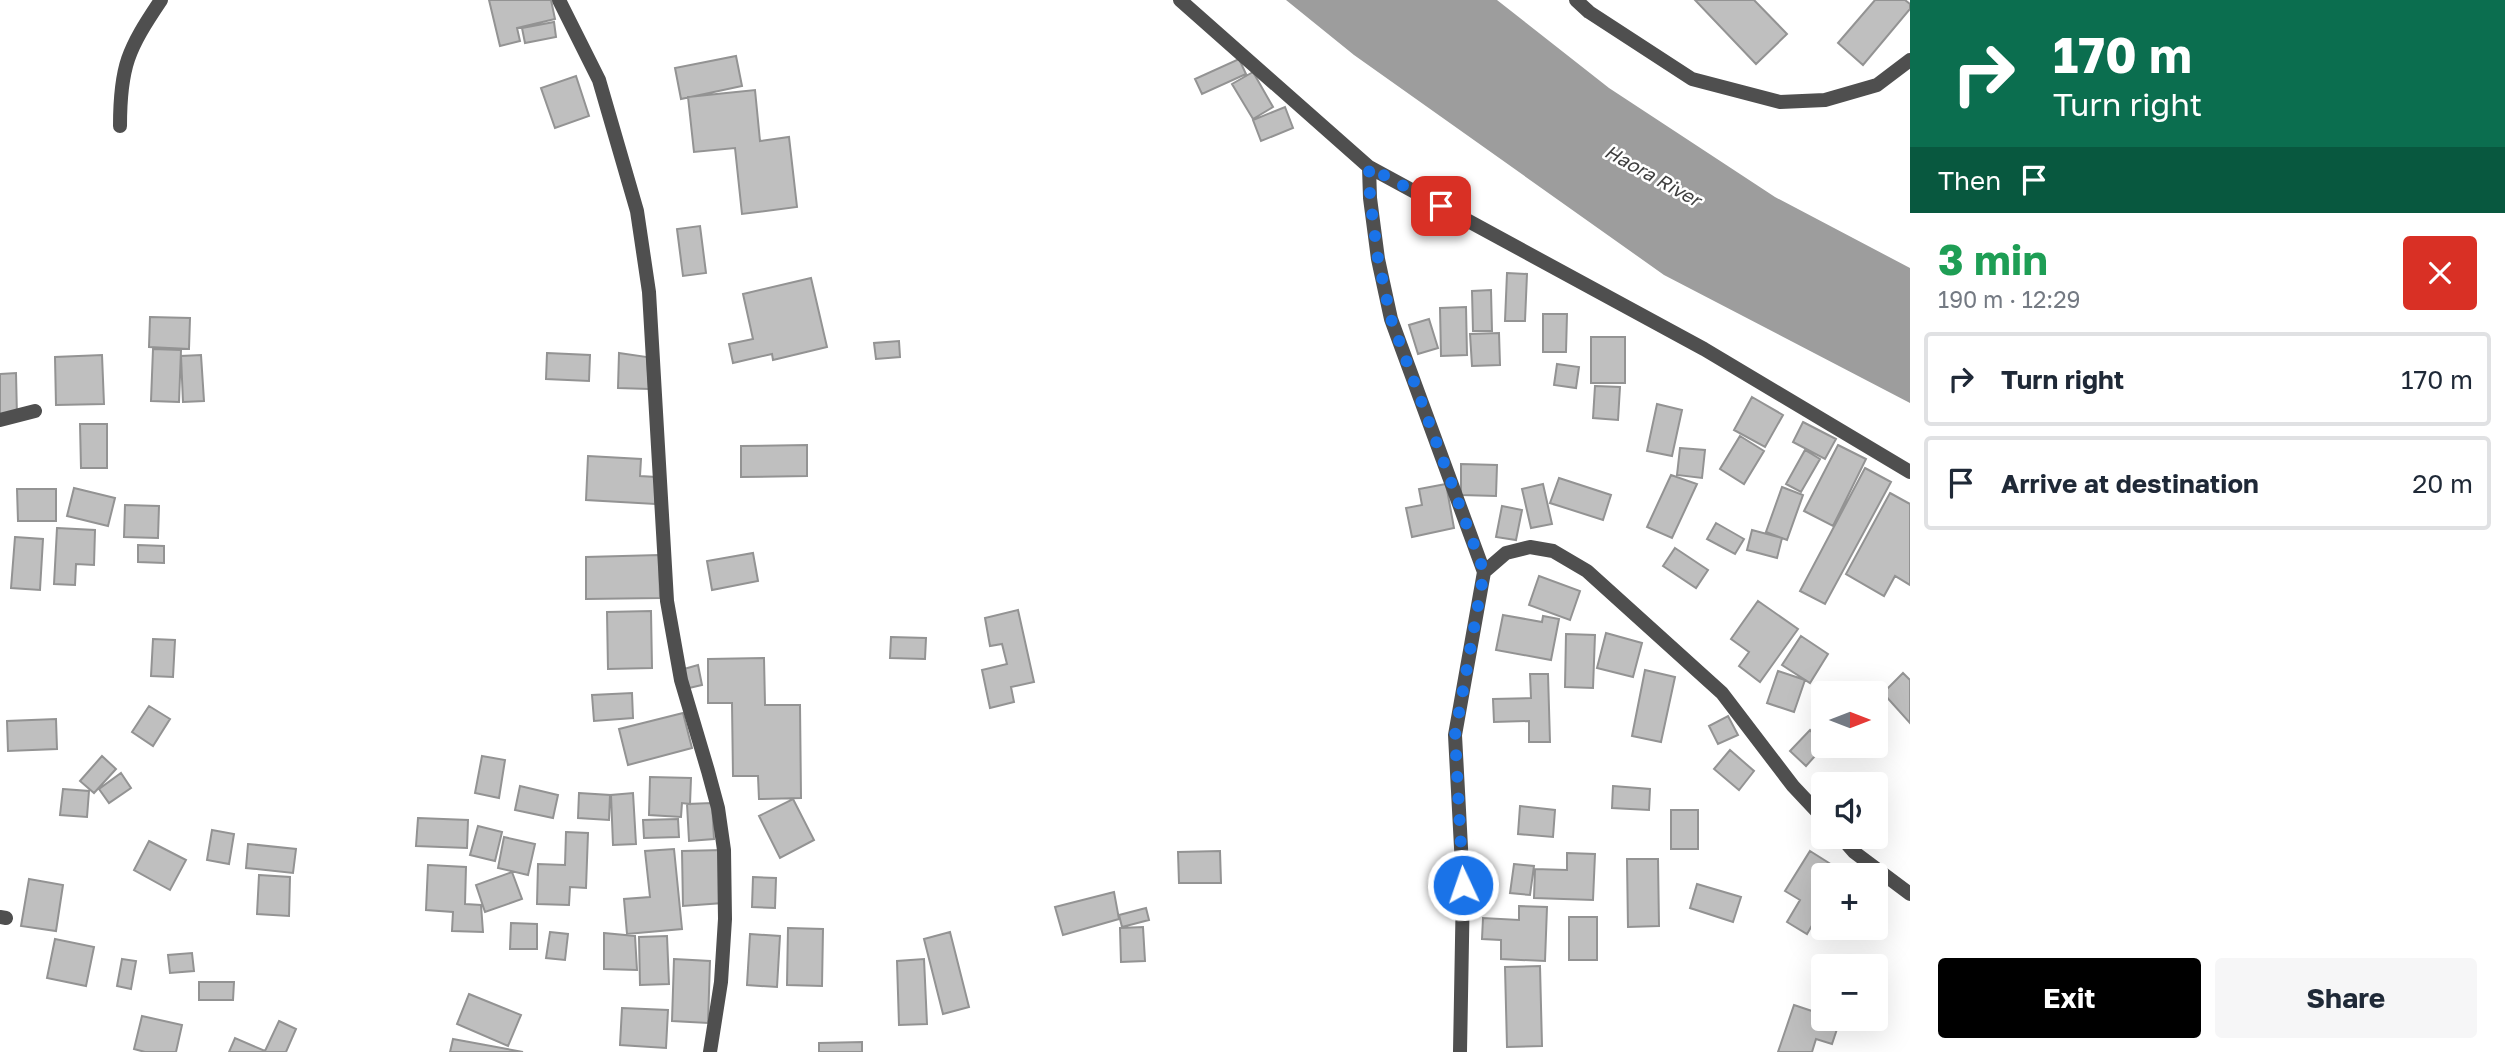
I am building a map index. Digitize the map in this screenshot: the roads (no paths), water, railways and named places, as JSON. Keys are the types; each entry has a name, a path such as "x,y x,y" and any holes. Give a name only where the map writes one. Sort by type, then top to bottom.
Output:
{"street":[{"path":"120,126 120,90 125,62 160,0"},
{"path":"559,0 599,79 636,211 649,292 667,601 681,680 709,771 724,850 725,919 721,982 710,1052"},
{"path":"1180,0 1369,167 1704,349 1910,472"},
{"path":"1576,0 1589,12 1692,79 1780,102 1825,100 1877,85 1910,60"},
{"path":"1369,167 1378,259 1391,319 1484,572 1455,735 1463,885 1460,1052"},
{"path":"0,420 35,411"},
{"path":"1484,572 1506,553 1530,547 1553,551 1587,571 1722,692 1793,786 1811,805"},
{"path":"1851,849 1910,894"}],"water":[{"name":"Haora River","path":"1286,0 1497,0 1609,88 1775,197 1910,268 1910,403 1664,275 1354,55"}]}
